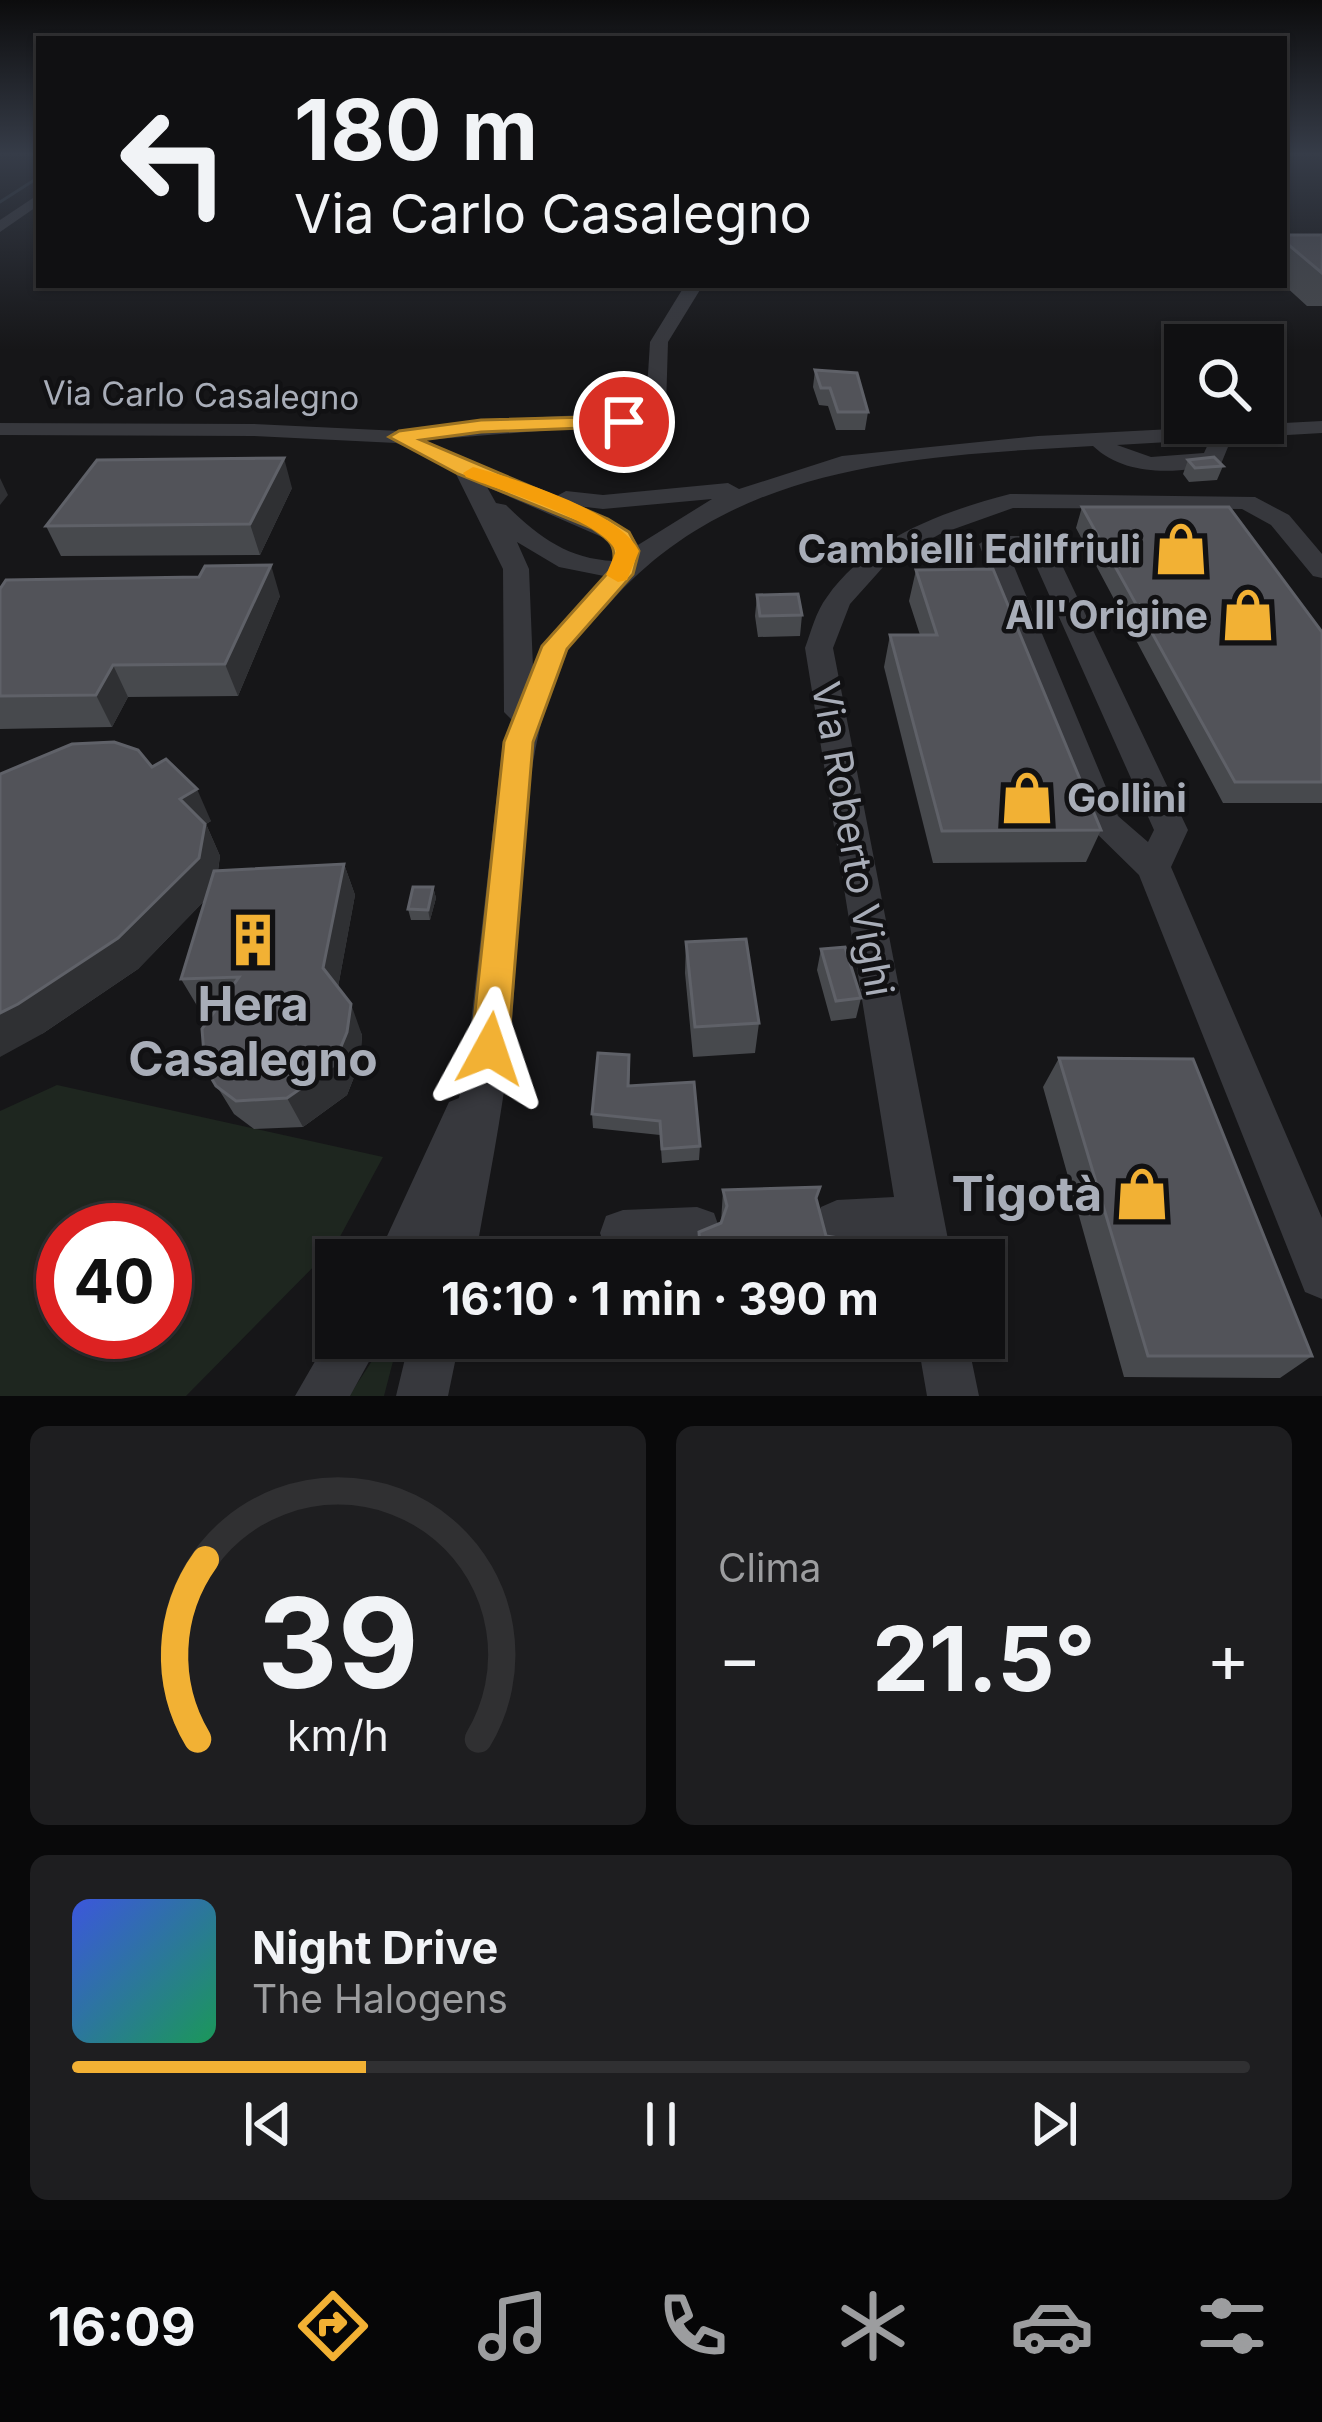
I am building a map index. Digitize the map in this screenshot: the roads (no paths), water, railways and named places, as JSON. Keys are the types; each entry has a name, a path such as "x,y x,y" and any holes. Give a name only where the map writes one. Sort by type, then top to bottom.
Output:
{"street":[{"path":"399,437 481,426 646,418 656,407 659,342 692,288"},
{"path":"519,742 555,646 625,569 694,517 763,485 887,456 1098,439 1110,453 1133,465 1213,459 1218,448 1208,433 1322,428"},
{"name":"Via Carlo Casalegno","path":"0,429 254,430 399,437 472,482 553,560 583,568 625,569 628,551 621,537 528,494"},
{"path":"455,1239 490,1049 519,742 516,569 472,482"},
{"name":"Via Carlo Casalegno","path":"472,482 603,502 763,485"},
{"name":"Via Roberto Vighi","path":"925,1239 819,648 837,601 876,560 931,529 1010,501 1247,502 1286,525 1322,570"},
{"path":"1153,867 1171,830 1040,544 992,544 1104,824 1153,867 1322,1275"},
{"path":"409,1239 490,1049"},
{"path":"839,1234 911,1239"},
{"path":"321,1396 344,1359"},
{"path":"422,1396 430,1359"},
{"path":"946,1359 952,1396"}],"place":[{"name":"Cambielli Edilfriuli","path":"1181,549"},
{"name":"All'Origine","path":"1248,615"},
{"name":"Gollini","path":"1027,798"},
{"name":"Hera Casalegno","path":"253,940"},
{"name":"Tigotà","path":"1142,1194"}]}
